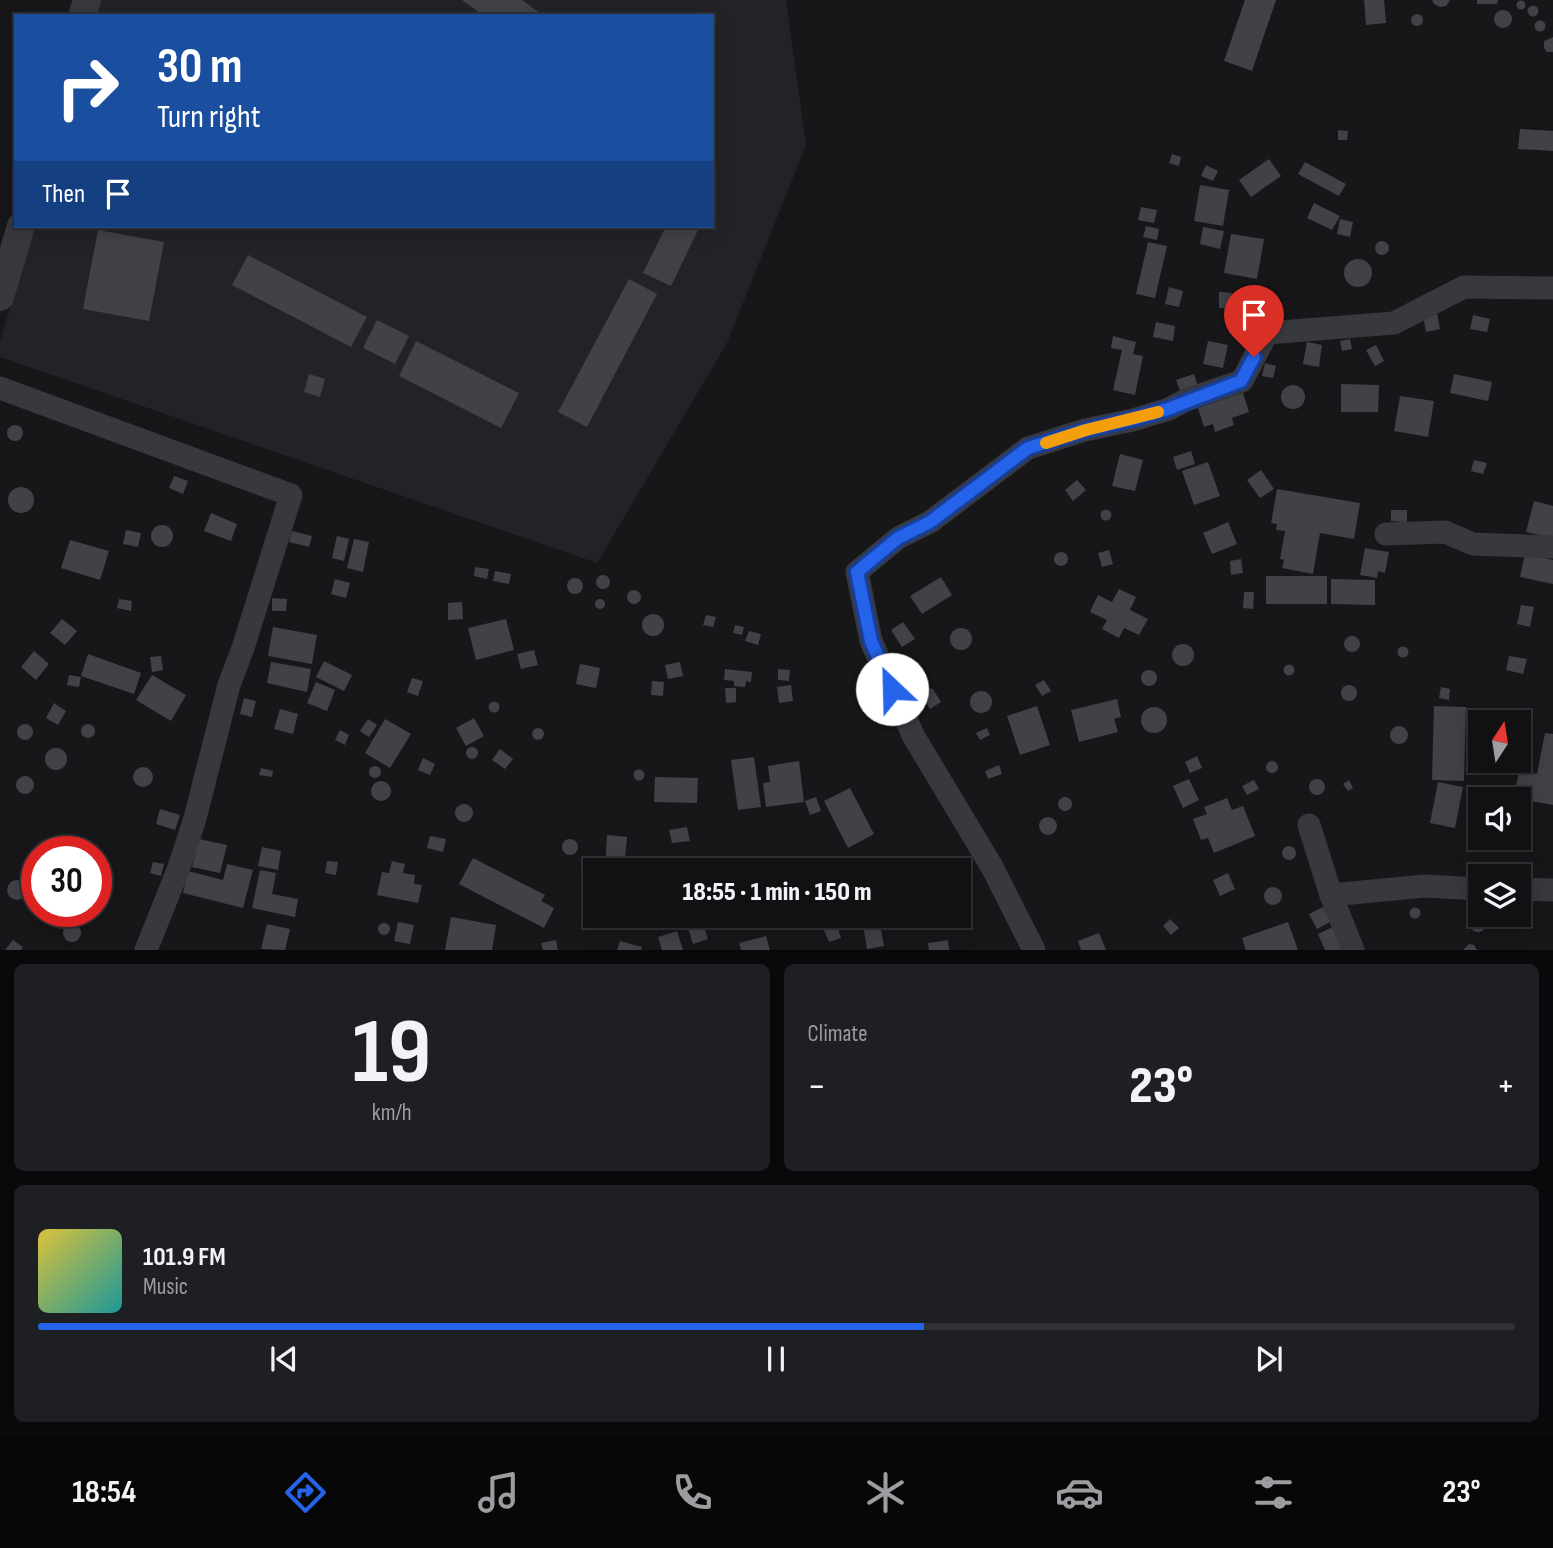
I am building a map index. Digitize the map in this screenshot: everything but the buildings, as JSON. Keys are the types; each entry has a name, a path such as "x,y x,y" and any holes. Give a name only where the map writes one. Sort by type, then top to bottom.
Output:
{"street":[{"path":"0,297 20,228"},
{"path":"1034,950 992,867 914,737 871,641 857,572 898,538 930,522 1028,448 1168,409 1241,381 1266,333 1394,323 1464,287 1553,288"},
{"path":"0,388 291,495 229,685 194,822 146,950"},
{"path":"1387,534 1445,532 1473,544 1553,547"},
{"path":"1309,825 1331,895 1353,950"},
{"path":"1331,895 1425,886 1468,888"},
{"path":"1531,889 1553,890"}],"shaded area":[{"path":"99,0 786,0 806,145 727,343 597,563 0,357 0,342 33,228 714,228 714,14 95,14"}],"slow traffic":[{"path":"1046,443 1158,412"}],"route":[{"path":"892,689 871,641 857,572 898,538 930,522 1028,448 1168,409 1241,381 1254,357"}]}
